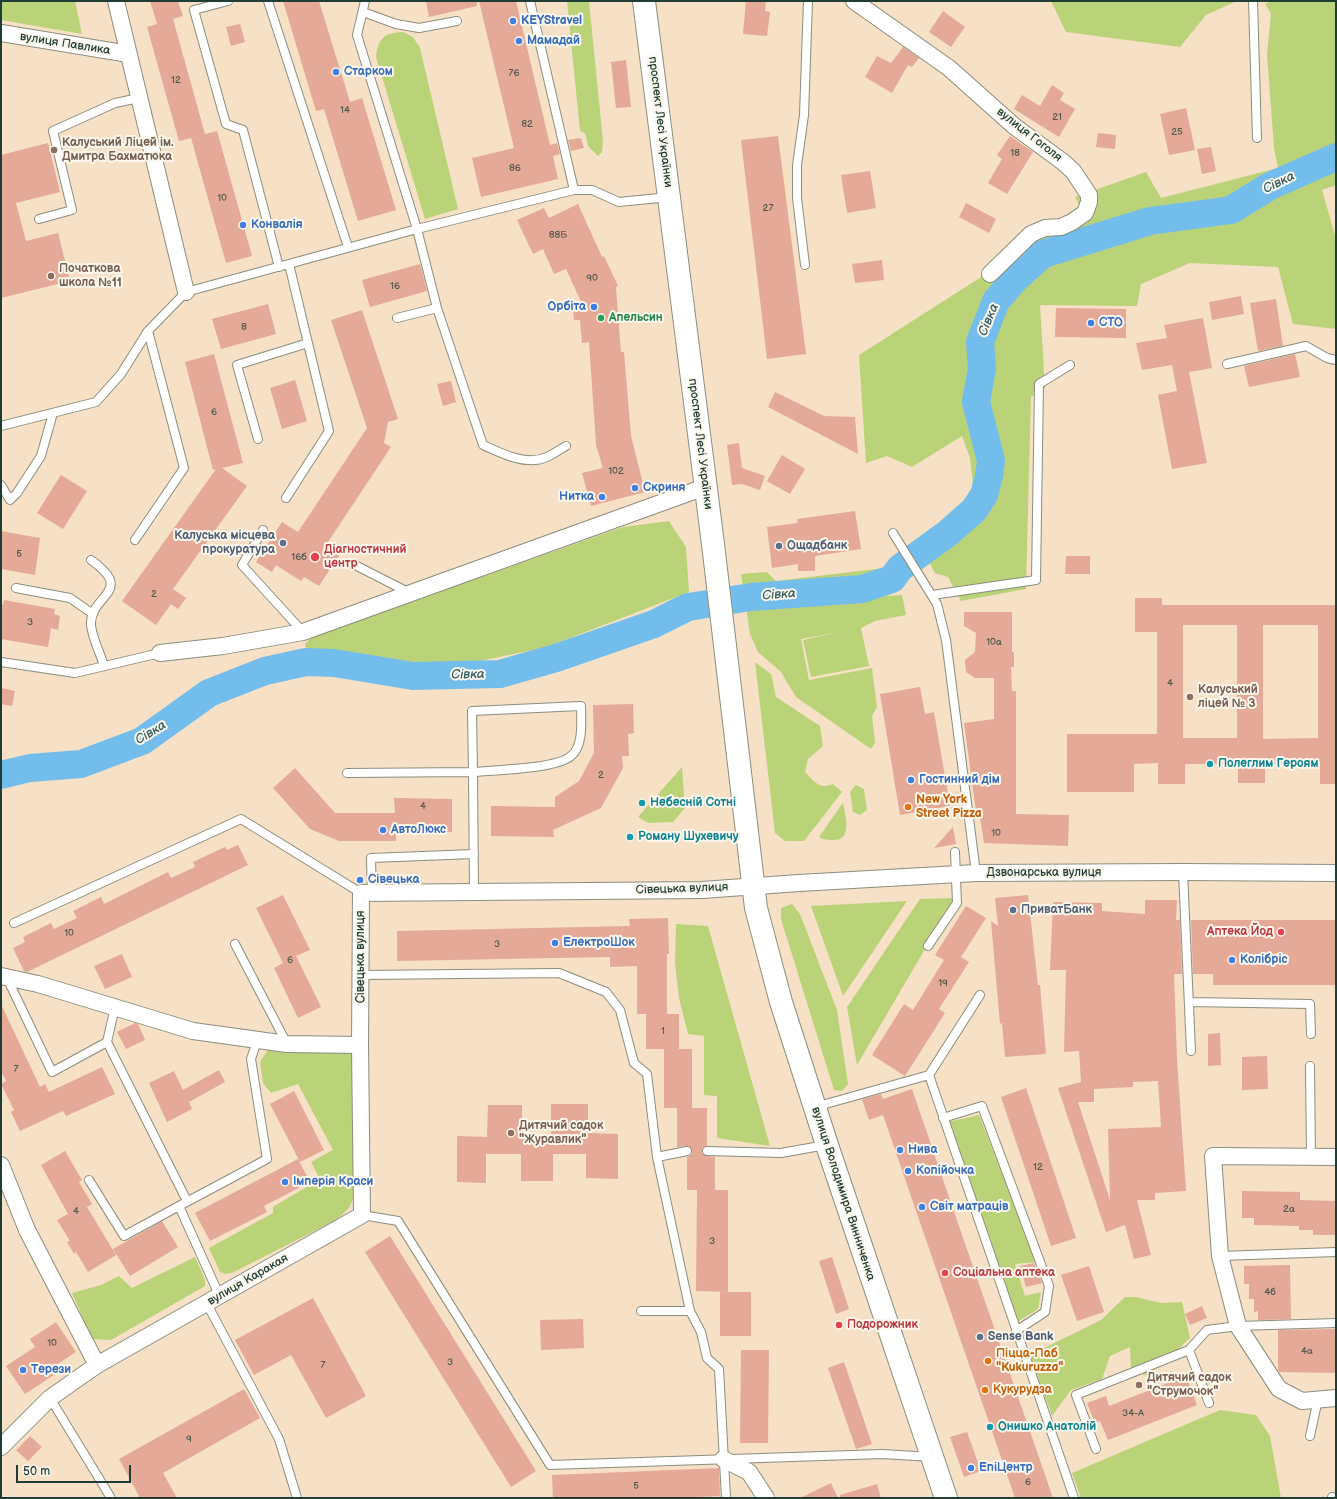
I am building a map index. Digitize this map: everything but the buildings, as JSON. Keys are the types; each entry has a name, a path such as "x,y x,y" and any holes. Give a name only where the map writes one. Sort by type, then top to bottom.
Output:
{"main road":[{"name":"проспект Лесі Українки","path":"644,1 715,565 753,886"},
{"name":"вулиця Володимира Винниченка","path":"753,886 756,908 781,1002 827,1145 946,1498"}],"street":[{"path":"116,1 186,292"},
{"name":"вулиця Гоголя","path":"854,1 949,68 1014,126 1063,162 1072,171 1089,195 1089,202 1085,213 1072,222 1061,227 1045,228 1031,234 990,274"},
{"name":"вулиця Павлика","path":"1,33 129,54"},
{"path":"160,653 223,646 303,632 705,487"},
{"name":"Дзвонарська вулиця","path":"753,886 976,873 1336,873"},
{"name":"Сівецька вулиця","path":"360,1045 361,975 366,893 702,890 753,886"},
{"path":"4,976 38,984 193,1031 287,1044 360,1045 362,1215"},
{"path":"1336,1157 1311,1158 1214,1156 1220,1256 1238,1326 1279,1389 1302,1401 1336,1398"},
{"path":"1,1165 27,1230 97,1365"},
{"name":"вулиця Каракая","path":"1,1447 50,1398 97,1365 362,1215"},
{"path":"723,1459 749,1472 766,1498"}],"lane":[{"path":"228,1 194,10 226,124 243,130 279,267"},
{"path":"268,1 348,247"},
{"path":"366,1 357,36 416,229 437,308 483,445 502,454 524,459 546,458 566,446"},
{"path":"530,1 574,190"},
{"path":"805,266 797,198 797,171 804,114 808,1"},
{"path":"1253,1 1258,138"},
{"path":"363,12 396,24 419,28 458,21"},
{"path":"39,219 72,210 53,131 115,103 139,98"},
{"path":"1,426 96,402 121,374 148,331 186,292 416,229 574,190 592,190 619,202 669,197"},
{"path":"286,498 329,431 289,264"},
{"path":"398,318 437,308"},
{"path":"135,540 184,468 148,331"},
{"path":"258,439 237,365 308,343"},
{"path":"1227,364 1306,346 1327,358 1336,360"},
{"path":"932,595 1036,580 1039,384 1070,365"},
{"path":"1,485 10,500 17,493 41,456 53,413"},
{"path":"263,530 242,565 303,632"},
{"path":"893,534 904,554 937,604 946,640 976,873"},
{"path":"91,560 106,572 110,585 107,594 93,614 91,625 104,666"},
{"path":"353,564 411,593"},
{"path":"16,588 70,598 93,614"},
{"path":"1,662 75,673 160,653"},
{"path":"347,773 473,772 557,763 572,756 581,738 581,706 472,711 473,772 474,854 474,892"},
{"path":"14,923 241,818 366,893 371,858 474,854"},
{"path":"928,946 957,903 955,852"},
{"path":"1183,872 1191,1051"},
{"path":"235,944 287,1044"},
{"path":"361,975 559,973 606,992 620,1010 634,1063 647,1074 657,1157 690,1312 701,1332 708,1358 719,1369 726,1498"},
{"path":"4,976 52,1072 107,1042"},
{"path":"815,1107 929,1075 980,995"},
{"path":"1189,1002 1310,1004 1311,1034"},
{"path":"114,1007 107,1042 187,1202"},
{"path":"89,1180 124,1236 267,1159 251,1059 257,1041"},
{"path":"1310,1066 1311,1158"},
{"path":"929,1075 1074,1498"},
{"path":"943,1118 982,1106 1049,1286 1045,1312 1016,1331"},
{"path":"707,1151 782,1153 827,1145"},
{"path":"657,1157 687,1151"},
{"path":"179,1206 213,1300 279,1439 297,1498"},
{"path":"362,1215 398,1221 550,1465 883,1454 932,1457"},
{"path":"1220,1256 1336,1252"},
{"path":"641,1310 690,1312"},
{"path":"1096,1449 1076,1395 1188,1350 1207,1330 1238,1326 1336,1323"},
{"path":"1188,1350 1209,1403"},
{"path":"50,1398 111,1498"},
{"path":"1310,1436 1318,1399"}],"green space":[{"path":"1,1 75,1 82,34 1,20"},
{"path":"567,1 589,1 603,141 602,152 598,156 588,146 585,133 580,131"},
{"path":"1051,1 1237,1 1206,15 1180,47 1066,32"},
{"path":"1271,1 1336,1 1336,146 1278,168 1274,148 1267,54 1271,14 1265,4"},
{"path":"403,32 413,37 420,48 458,209 425,219 376,57 378,46 383,38 391,34"},
{"path":"1278,168 1307,182 1336,168 1336,185 1322,190 1336,239 1336,329 1293,324 1278,267 1190,263 1141,284 1137,306 1040,305 1045,388 1031,397 1026,589 961,601 948,577 935,573 920,545 959,512 973,486 970,458 962,436 912,467 887,456 866,463 859,355 1083,212 1075,197 1146,172 1161,198"},
{"path":"669,521 686,547 689,592 544,648 479,661 413,665 307,654 305,644 312,637 623,527"},
{"path":"893,567 887,596 902,595 906,615 875,621 861,628 869,666 811,677 803,640 835,633 801,639 809,680 872,668 877,707 872,716 875,743 871,749 796,697 781,672 758,652 750,634 741,574 767,572 776,581"},
{"path":"755,662 771,674 776,697 820,726 823,746 808,759 805,772 817,784 828,786 833,784 842,792 804,841 785,841 775,833"},
{"path":"682,767 685,808 673,822 648,823 638,817"},
{"path":"856,785 864,789 867,810 860,815 853,812 850,792"},
{"path":"843,803 846,820 846,831 844,836 840,839 834,840 826,840 819,837"},
{"path":"955,898 857,1065 847,1007 920,899"},
{"path":"907,901 843,996 811,906"},
{"path":"792,904 800,914 837,1010 848,1084 842,1091 834,1090 781,919 781,908"},
{"path":"676,924 708,926 770,1146 717,1138 717,1096 704,1095 704,1036 688,1034 679,998 675,963"},
{"path":"268,1050 354,1053 355,1190 349,1208 334,1221 232,1273 225,1274 220,1272 209,1248 273,1213 273,1207 320,1179 311,1162 333,1150 298,1084 271,1093 263,1083 260,1062"},
{"path":"979,1115 1037,1262 1015,1264 1025,1296 1041,1292 1038,1309 1017,1322 948,1122"},
{"path":"195,1257 205,1280 205,1286 111,1340 92,1339 72,1293 101,1285 119,1276 132,1288"},
{"path":"1125,1297 1136,1297 1161,1303 1182,1302 1190,1338 1177,1350 1157,1364 1151,1377 1131,1371 1130,1347 1110,1356 1102,1379 1071,1390 1052,1416 1030,1355 1101,1320"},
{"path":"1220,1410 1256,1415 1270,1436 1281,1498 1081,1498 1072,1473"}],"waterway":[{"name":"Сівка","path":"1,775 30,768 81,764 142,741 209,693 265,671 306,662 334,663 413,676 500,674 556,658 654,624 688,607 751,597 862,589 892,579 900,568 948,533 974,510 984,495 991,461 976,402 982,368 980,342 996,301 1015,279 1043,254 1150,221 1231,210 1270,186 1336,157"}],"place":[{"name":"KEYStravel","path":"513,21"},
{"name":"Мамадай","path":"519,41"},
{"name":"Старком","path":"336,72"},
{"name":"Калуський Ліцей ім. Дмитра Бахматюка","path":"54,150"},
{"name":"Конвалія","path":"243,225"},
{"name":"Початкова школа №11","path":"51,276"},
{"name":"Орбіта","path":"594,307"},
{"name":"Апельсин","path":"601,318"},
{"name":"СТО","path":"1091,323"},
{"name":"Скриня","path":"635,488"},
{"name":"Нитка","path":"602,497"},
{"name":"Калуська місцева прокуратура","path":"283,543"},
{"name":"Ощадбанк","path":"779,546"},
{"name":"Діагностичний центр","path":"315,557"},
{"name":"Калуський ліцей № 3","path":"1190,697"},
{"name":"Полеглим Героям","path":"1210,764"},
{"name":"Гостинний дім","path":"911,780"},
{"name":"Небесній Сотні","path":"642,803"},
{"name":"New York Street Pizza","path":"908,807"},
{"name":"АвтоЛюкс","path":"383,830"},
{"name":"Роману Шухевичу","path":"630,837"},
{"name":"Сівецька","path":"360,880"},
{"name":"ПриватБанк","path":"1013,910"},
{"name":"Аптека Йод","path":"1281,932"},
{"name":"ЕлектроШок","path":"555,943"},
{"name":"Колібріс","path":"1232,960"},
{"name":"Дитячий садок \"Журавлик\"","path":"511,1133"},
{"name":"Нива","path":"900,1150"},
{"name":"Копійочка","path":"908,1171"},
{"name":"Імперія Краси","path":"285,1182"},
{"name":"Світ матраців","path":"922,1207"},
{"name":"Соціальна аптека","path":"945,1273"},
{"name":"Подорожник","path":"839,1325"},
{"name":"Sense Bank","path":"980,1337"},
{"name":"Піцца-Паб \"Kukuruzza\"","path":"988,1361"},
{"name":"Терези","path":"23,1370"},
{"name":"Дитячий садок \"Струмочок\"","path":"1139,1385"},
{"name":"Кукурудза","path":"985,1390"},
{"name":"Онишко Анатолій","path":"990,1427"},
{"name":"ЕпіЦентр","path":"971,1468"}]}
